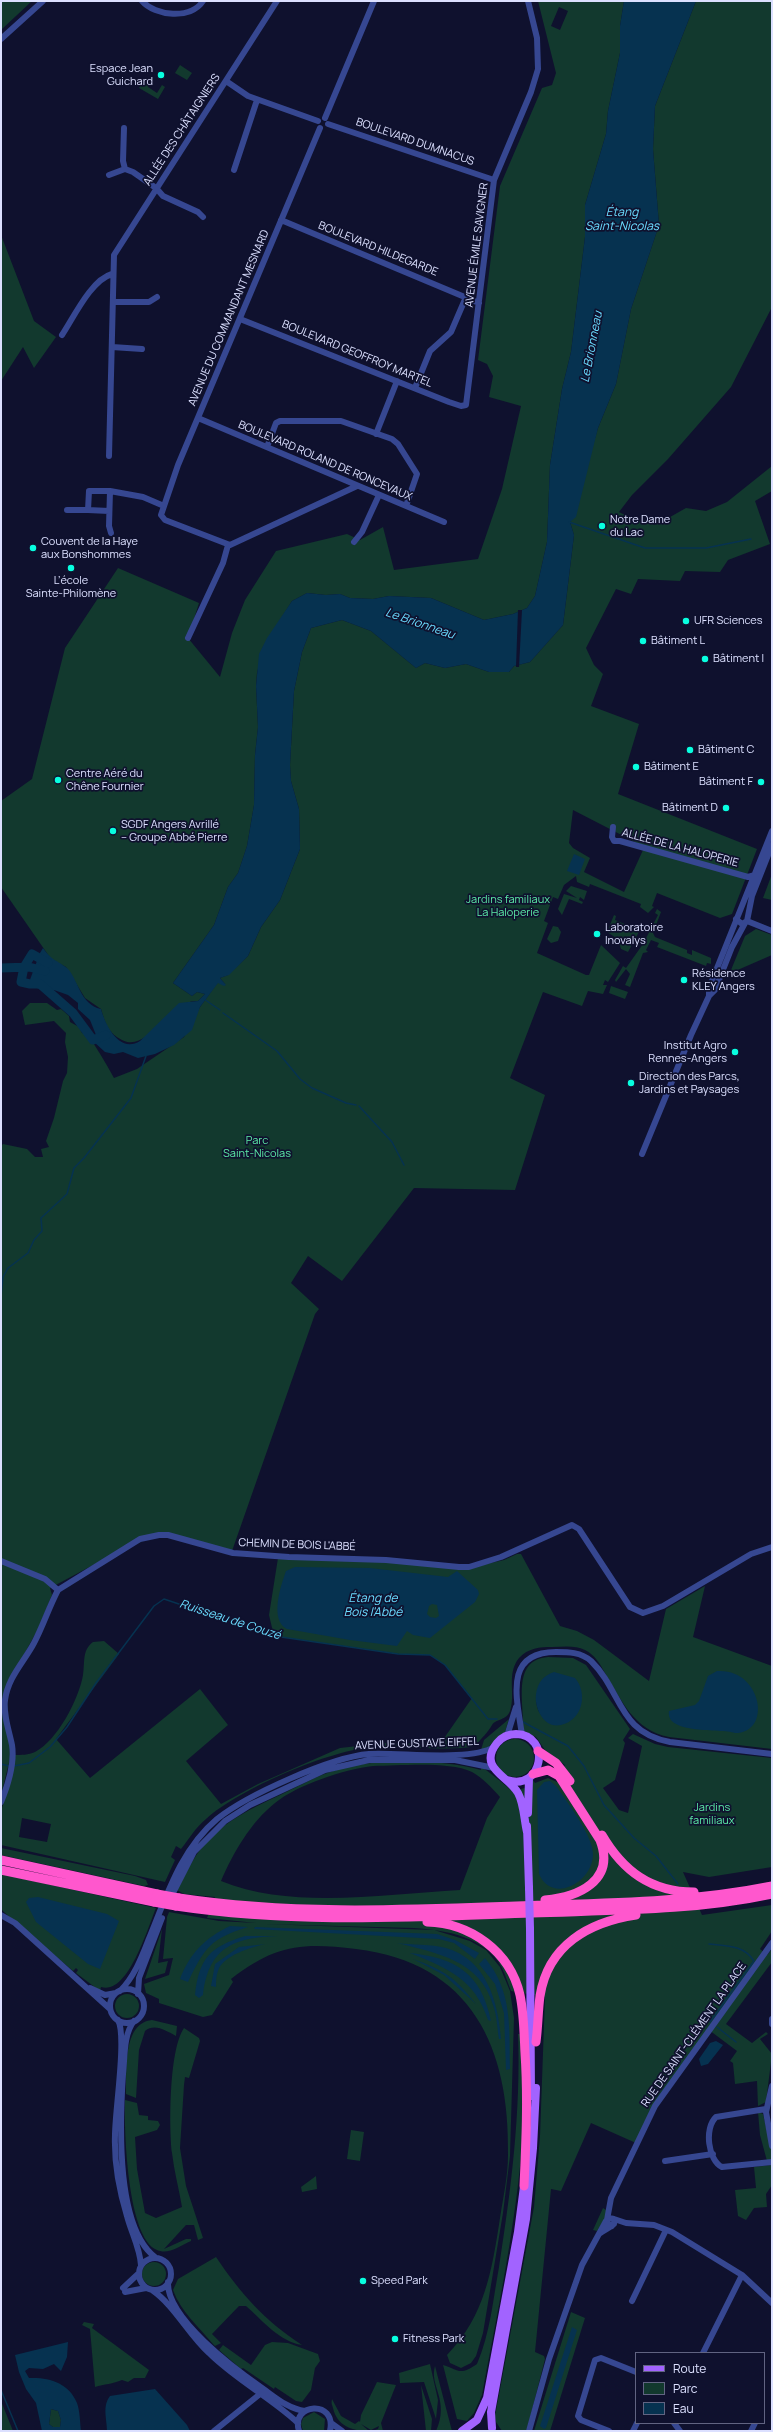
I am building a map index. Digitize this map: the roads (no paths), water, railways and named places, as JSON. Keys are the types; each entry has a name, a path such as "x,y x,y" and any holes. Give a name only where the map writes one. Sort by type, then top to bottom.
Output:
{"highway":[{"path":"538,1751 560,1766 616,1857 635,1875 656,1886 671,1891 715,1891 729,1894"},
{"path":"480,1908 574,1894 593,1884 603,1864 603,1852 600,1840 559,1776 548,1770 531,1776"},
{"path":"1,1860 155,1898"},
{"path":"1,1870 177,1902 273,1917 366,1919 437,1923 457,1927 481,1938 495,1950 507,1964 520,1995 528,2088 524,2186"},
{"path":"177,1902 301,1911 480,1908 634,1902 729,1894 772,1886"},
{"path":"536,2042 543,1983 553,1961 569,1942 590,1927 607,1920 772,1894"},
{"path":"366,1919 667,1910"}],"main road":[{"path":"493,2430 491,2412 530,2186 534,2132 536,2042 532,1990 527,1832 531,1776 539,1762 538,1751 533,1742 522,1735 507,1736 495,1746 492,1757 494,1768 498,1775 514,1786 520,1796 527,1832"},
{"path":"507,1780 517,1782 531,1776"},
{"path":"462,2431 473,2424 481,2413 489,2387 524,2186 530,2111 532,1990"},
{"path":"473,2424 485,2424 493,2430"}],"street":[{"path":"1,38 42,1"},
{"path":"142,1 148,7 167,13 194,10 203,1"},
{"name":"ALLÉE DES CHÂTAIGNIERS","path":"109,456 113,302 112,274 114,255 118,245 277,1"},
{"path":"226,81 245,95 257,100 318,121 325,118 374,1"},
{"name":"AVENUE ÉMILE SAVIGNER","path":"466,405 494,180 531,92 538,68 538,38 528,1"},
{"path":"234,170 257,100"},
{"path":"318,121 320,128 326,127 328,124 325,118"},
{"name":"BOULEVARD DUMNACUS","path":"328,124 494,180"},
{"path":"124,128 123,161 125,169"},
{"name":"AVENUE DU COMMANDANT MESNARD","path":"228,545 162,517 164,506 198,418 320,128"},
{"path":"109,175 125,169 133,172 156,188 163,196 198,212 203,217"},
{"name":"BOULEVARD HILDEGARDE","path":"281,220 479,303"},
{"path":"62,335 90,290 106,275 112,274"},
{"path":"113,302 149,302 157,297"},
{"path":"415,388 430,351 451,332 466,297"},
{"name":"BOULEVARD GEOFFROY MARTEL","path":"240,319 461,406 466,405"},
{"path":"112,347 142,349"},
{"path":"376,434 397,381"},
{"name":"BOULEVARD ROLAND DE RONCEVAUX","path":"198,418 444,522"},
{"path":"267,447 276,423 280,421 341,421 376,434 398,444 417,471 417,480 406,506"},
{"path":"188,638 223,563 228,545 357,486"},
{"path":"88,510 89,491 110,491 143,497 164,506"},
{"path":"110,491 109,526 111,533"},
{"path":"354,542 362,532 379,495"},
{"path":"68,510 109,511"},
{"name":"ALLÉE DE LA HALOPERIE","path":"613,827 612,837 614,841 620,841 748,877 755,875"},
{"path":"709,996 709,988 772,831"},
{"path":"642,1154 709,996 715,990 732,947 747,920 752,896 772,845"},
{"path":"737,917 743,913 747,920 772,931"},
{"path":"737,917 740,924 747,920"},
{"name":"CHEMIN DE BOIS L'ABBÉ","path":"58,1590 140,1539 159,1534 168,1534 233,1553 289,1557 386,1560 469,1567 501,1557 572,1525 578,1529 630,1607 640,1613 650,1612 751,1554 772,1547"},
{"path":"1,1561 45,1579 58,1590 34,1643 13,1675 6,1694 5,1717 12,1755 10,1774 1,1802"},
{"path":"522,1735 516,1705 517,1679 520,1669 528,1659 543,1652 576,1653 585,1656 597,1668 630,1721 643,1733 658,1740 670,1742 772,1754"},
{"path":"507,1736 516,1705"},
{"name":"AVENUE GUSTAVE EIFFEL","path":"118,1992 139,1964 175,1876 186,1854 211,1825 234,1807 320,1766 343,1758 369,1754 479,1753 495,1746"},
{"name":"AVENUE GUSTAVE EIFFEL","path":"138,1994 137,1985 143,1966 184,1868 206,1837 236,1813 325,1770 358,1761 455,1760 494,1768"},
{"path":"1,1915 15,1923 110,2009 118,2020 121,2035 115,2107 116,2160 123,2201 139,2251 141,2266 138,2274 124,2290 162,2288 168,2282 171,2274 169,2266 163,2260 156,2258 149,2259 141,2266"},
{"name":"RUE DE SAINT-CLÉMENT LA PLACE","path":"529,2431 549,2359 569,2300 584,2260 606,2220 608,2208 633,2150 657,2102 772,1943"},
{"path":"84,1985 103,1994 132,1990 143,2000 144,2009 140,2017 134,2021 129,2028 126,2043 120,2108 121,2152 125,2185 135,2225 144,2246 156,2258"},
{"path":"110,2009 111,2002 118,1992"},
{"path":"772,2019 772,2024"},
{"path":"118,2020 124,2023 134,2021"},
{"path":"772,2086 768,2111 772,2146"},
{"path":"768,2111 716,2117 709,2130 713,2154 717,2163 724,2167 772,2162"},
{"path":"666,2161 713,2154"},
{"path":"608,2208 614,2218 626,2223"},
{"path":"613,2226 608,2225 606,2220 614,2218"},
{"path":"613,2226 614,2218"},
{"path":"598,2234 613,2226 626,2223 650,2224 666,2230 742,2275 772,2303"},
{"path":"632,2301 666,2230"},
{"path":"138,2274 141,2282 165,2301 208,2353 236,2378 298,2423"},
{"path":"704,2352 742,2275"},
{"path":"168,2282 169,2296 184,2317 226,2362 290,2407 305,2411"},
{"path":"609,2431 581,2420 578,2416 595,2360 602,2358 635,2372"},
{"path":"216,2431 260,2394"},
{"path":"299,2431 298,2423 305,2411 312,2408 322,2410 329,2417 331,2423 330,2431"},
{"path":"331,2423 342,2431"}],"water":[{"name":"Étang Saint-Nicolas","path":"624,1 696,1 655,106 653,149 659,225 631,309 616,384 598,428 576,517 570,522 574,535 563,625 530,662 514,666 509,672 489,672 466,664 445,668 425,663 416,668 371,631 342,620 311,628 302,652 294,691 290,765 291,781 299,809 300,849 280,900 261,927 248,956 229,975 220,978 226,985 224,986 218,983 200,1007 192,1030 174,1045 155,1054 138,1058 123,1052 114,1054 105,1052 94,1042 96,1035 90,1020 78,1009 78,1003 68,995 54,990 54,994 28,985 40,953 43,948 52,958 71,972 84,997 88,1002 101,1009 114,1036 119,1041 126,1044 132,1044 140,1041 179,1003 198,1001 205,994 197,992 192,996 173,983 214,925 228,887 238,873 247,846 254,805 255,755 258,727 256,686 259,654 267,638 292,601 307,593 326,595 340,594 350,598 373,599 389,596 431,598 484,620 513,614 527,608 535,596 547,542 550,465 562,389 571,352 585,237 585,205 606,134 608,111 620,53 620,26"},
{"path":"574,854 585,859 579,875 567,871"},
{"name":"Étang de Bois l'Abbé","path":"295,1567 370,1568 448,1577 457,1571 478,1590 479,1594 475,1602 430,1638 413,1635 407,1631 397,1646 350,1640 287,1629 282,1624 277,1610 279,1593 286,1571","holes":["432,1604 437,1605 439,1616 436,1618 430,1617 427,1614 429,1606"]},
{"path":"717,1671 732,1673 744,1679 752,1689 757,1701 758,1713 755,1723 747,1730 735,1733 684,1727 676,1724 670,1719 669,1711 695,1705 699,1701 708,1676"},
{"path":"554,1672 575,1678 579,1684 582,1698 579,1712 574,1718 561,1725 550,1724 545,1721 541,1716 536,1700 536,1694 540,1683 547,1675"},
{"path":"550,1781 556,1786 585,1829 593,1855 591,1865 586,1874 579,1881 562,1889 553,1888 545,1883 539,1874 537,1790 544,1782"},
{"path":"38,1897 107,1914 119,1921 100,1969 88,1964 36,1922 26,1902 29,1898"},
{"path":"230,1926 248,1927 235,1931 217,1940 204,1952 188,1982 180,1979 189,1961 199,1947 213,1936"},
{"path":"255,1927 437,1934 455,1940 479,1953 475,1959 454,1943 439,1939 254,1929"},
{"path":"245,1936 282,1936 251,1939 238,1942 228,1947 211,1965 206,1978 203,1995 199,1998 195,1995 197,1982 203,1963 208,1956 223,1945"},
{"path":"397,1943 446,1948 460,1954 471,1962 481,1972 488,1984 497,2011 501,2039 499,2039 493,2005 487,1990 478,1978 467,1968 455,1961 441,1955"},
{"path":"266,1944 253,1947 226,1960 218,1971 216,1977 216,1987 211,1986 215,1964 239,1947"},
{"path":"410,1953 441,1959 464,1971 481,1991 487,2005 491,2021 488,2020 476,1994 458,1977 436,1964"},
{"path":"485,1958 501,1984 508,2011 510,2069 506,2070 504,2013 495,1984 479,1964"},
{"path":"413,1959 434,1967 449,1976 462,1987 476,2004 444,1975"},
{"path":"716,2041 723,2045 708,2064 701,2066 699,2059 710,2043"},
{"path":"572,2327 577,2330 546,2428 544,2429 540,2426"},
{"path":"68,2342 67,2357 61,2371 54,2364 43,2369 29,2368 25,2371 29,2378 51,2380 64,2386 69,2391 78,2406 81,2431 42,2431 36,2403 26,2389 19,2372 15,2355","holes":["51,2409 58,2411 61,2420 60,2427 53,2427 49,2424"]},
{"path":"155,2389 187,2425 190,2431 107,2431 106,2404 110,2396"}],"waterway":[{"path":"569,522 645,548 706,548 751,539"},
{"path":"48,963 32,954 24,967 21,982 40,984 73,1013 93,1040 106,1035"},
{"name":"Le Brionneau","path":"1,968 29,967 45,971"},
{"path":"204,999 220,1010"},
{"path":"223,1013 277,1051 300,1079 312,1088 346,1103 356,1105"},
{"path":"1,1296 3,1277 8,1268 28,1253 34,1240 42,1231 41,1218 67,1194 74,1168 84,1158 131,1098 146,1056"},
{"path":"359,1106 392,1142 404,1165"},
{"name":"Ruisseau de Couzé","path":"14,1766 29,1763 50,1747 67,1727 96,1683 154,1606 164,1599 274,1636 398,1654 430,1655 445,1665 488,1719 497,1719"},
{"name":"Ruisseau de Couzé","path":"523,1722 568,1746 584,1766 604,1805 634,1838 656,1856 678,1884"},
{"name":"Ruisseau de Couzé","path":"1,1764 9,1766"},
{"path":"709,1944 729,1946 740,1949 754,1961 710,2022"},
{"path":"717,2027 736,2042"},
{"path":"1,2390 18,2431"}],"place":[{"name":"Espace Jean Guichard","path":"161,75"},
{"name":"Notre Dame du Lac","path":"602,526"},
{"name":"Couvent de la Haye aux Bonshommes","path":"33,548"},
{"name":"L’école Sainte-Philomène","path":"71,568"},
{"name":"UFR Sciences","path":"686,621"},
{"name":"Bâtiment L","path":"643,641"},
{"name":"Bâtiment I","path":"705,659"},
{"name":"Bâtiment C","path":"690,750"},
{"name":"Bâtiment E","path":"636,767"},
{"name":"Centre Aéré du Chêne Fournier","path":"58,780"},
{"name":"Bâtiment F","path":"761,782"},
{"name":"Bâtiment D","path":"726,808"},
{"name":"SGDF Angers Avrillé – Groupe Abbé Pierre","path":"113,831"},
{"name":"Laboratoire Inovalys","path":"597,934"},
{"name":"Résidence KLEY Angers","path":"684,980"},
{"name":"Institut Agro Rennes-Angers","path":"735,1052"},
{"name":"Direction des Parcs, Jardins et Paysages","path":"631,1083"},
{"name":"Speed Park","path":"363,2281"},
{"name":"Fitness Park","path":"395,2339"}],"park label":[{"name":"Jardins familiaux La Haloperie","path":"508,906"},
{"name":"Parc Saint-Nicolas","path":"257,1147"},
{"name":"Jardins familiaux","path":"712,1814"}]}
